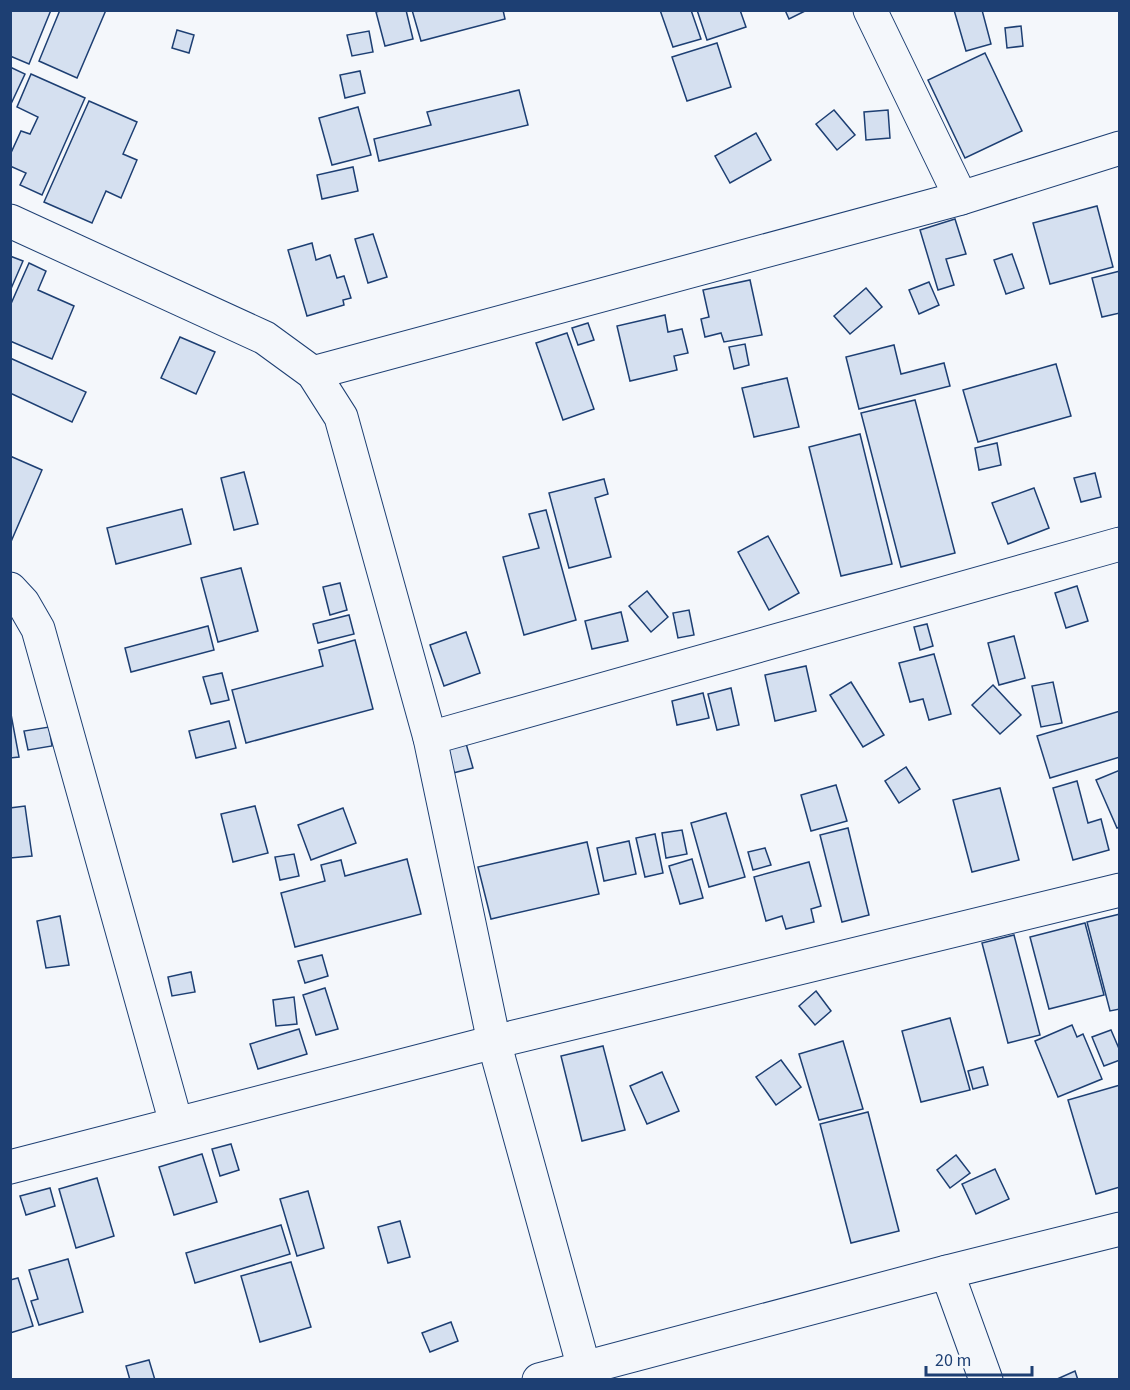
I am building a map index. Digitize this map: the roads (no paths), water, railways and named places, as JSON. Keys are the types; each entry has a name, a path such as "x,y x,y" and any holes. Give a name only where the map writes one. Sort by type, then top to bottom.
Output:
{"street":[{"path":"870,10 962,198"},
{"path":"313,373 962,198 1119,148"},
{"path":"10,221 265,338 313,373 341,417 430,738 494,1042 584,1368"},
{"path":"430,738 1119,544"},
{"path":"10,590 22,603 38,629 176,1123"},
{"path":"10,1167 494,1042 1119,890"},
{"path":"540,1380 1119,1229"},
{"path":"947,1272 986,1380"}]}
